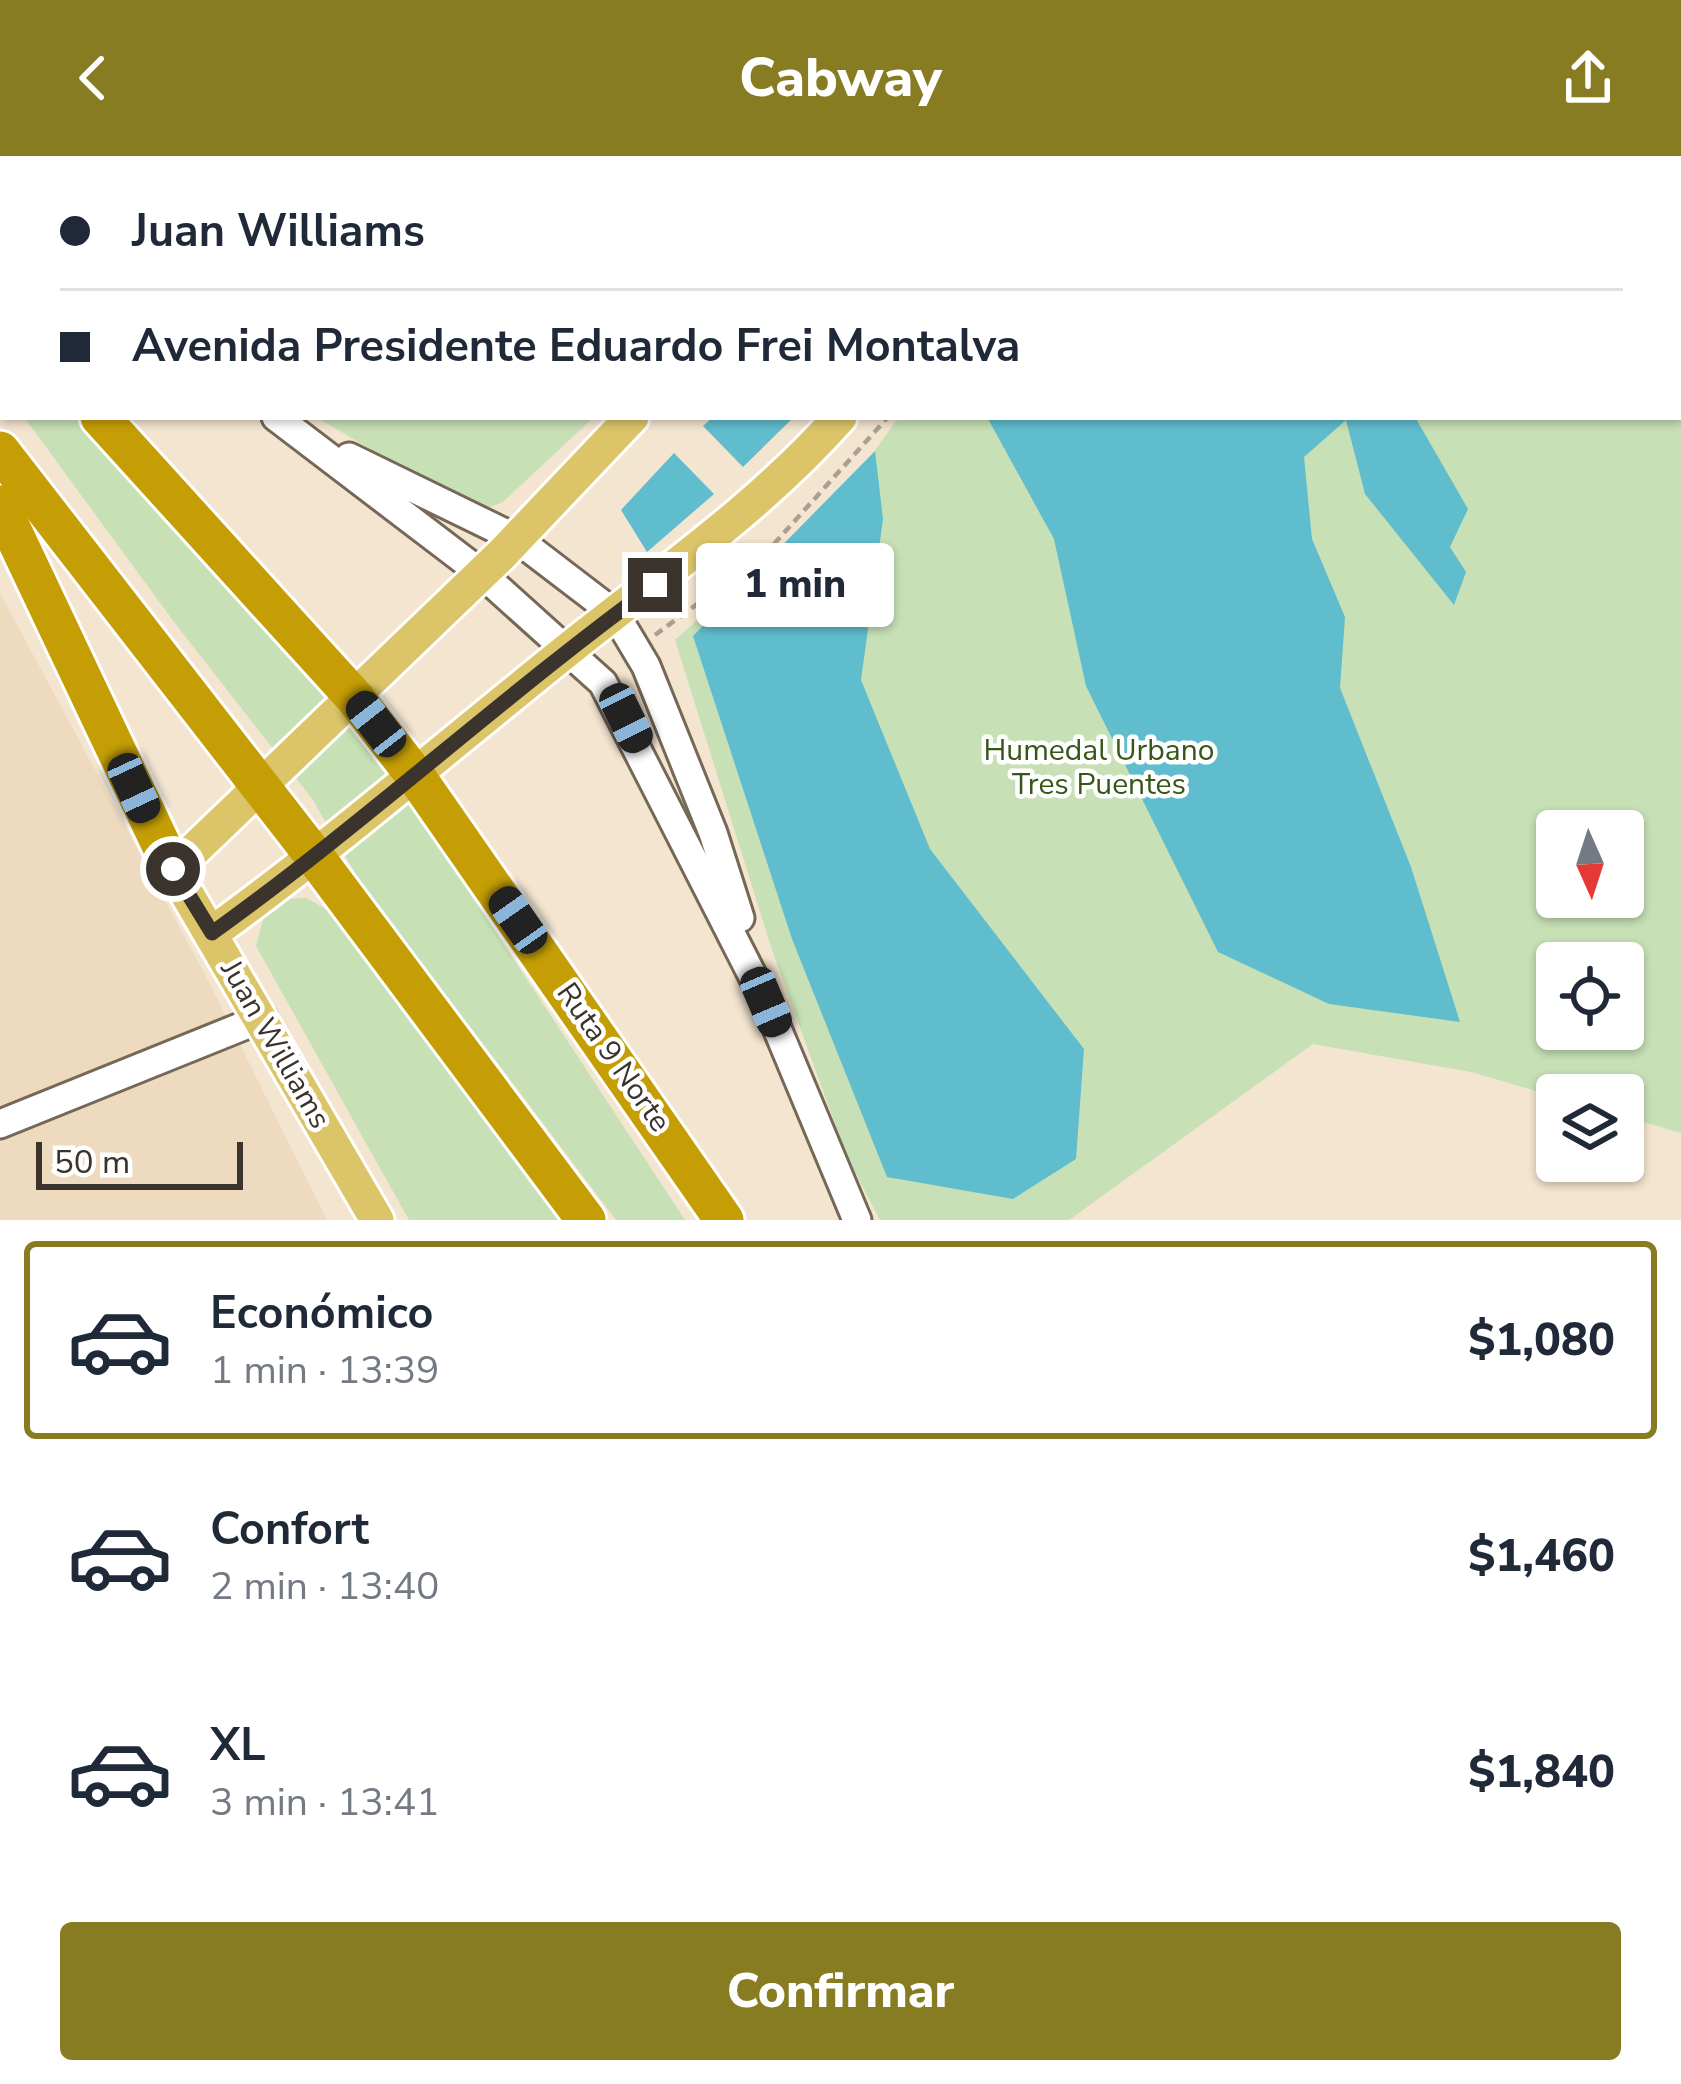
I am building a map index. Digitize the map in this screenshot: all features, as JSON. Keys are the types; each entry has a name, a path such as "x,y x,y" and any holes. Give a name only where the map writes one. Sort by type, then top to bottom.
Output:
{"highway":[{"name":"Ruta 9 Norte","path":"103,420 355,698 418,778 724,1220"},
{"path":"0,451 315,857 586,1220"},
{"path":"0,505 173,869"}],"main road":[{"path":"173,869 482,574 629,420"},
{"path":"212,933 418,778 569,649 731,524 837,420"},
{"name":"Juan Williams","path":"173,869 377,1220"}],"street":[{"path":"284,423 517,539 615,614 634,646 713,833 766,1002"},
{"path":"284,423 482,574 603,683 626,718 766,1002 857,1220"},
{"path":"0,1124 263,1018"}],"path":[{"path":"634,646 708,600 765,554 885,420"}],"shaded area":[{"path":"0,593 211,986 327,1220 0,1220"}],"green space":[{"path":"26,420 84,420 360,725 685,1220 616,1220 359,880 313,800 174,622"},
{"path":"321,420 591,420 503,502 488,508 389,460"},
{"name":"Humedal Urbano Tres Puentes","path":"897,420 1681,420 1681,1133 1644,1122 1644,1074 1536,1074 1536,1091 1471,1072 1313,1044 1069,1220 880,1220 847,1157 772,950 675,640 849,486"},
{"path":"306,898 326,909 562,1220 409,1220 256,946 265,912 284,899"}],"water":[{"path":"710,420 791,420 743,467 703,426"},
{"path":"989,420 1346,420 1304,457 1312,539 1345,617 1340,688 1411,867 1460,1022 1329,1004 1218,952 1086,686 1054,539"},
{"path":"1346,420 1417,420 1468,509 1450,547 1466,572 1454,605 1365,494"},
{"path":"875,451 883,519 861,680 930,849 1084,1049 1076,1159 1013,1199 887,1177 792,939 693,636"},
{"path":"674,453 714,494 647,552 621,510"}],"route":[{"path":"173,869 212,933 418,778 569,649 655,585"}]}
